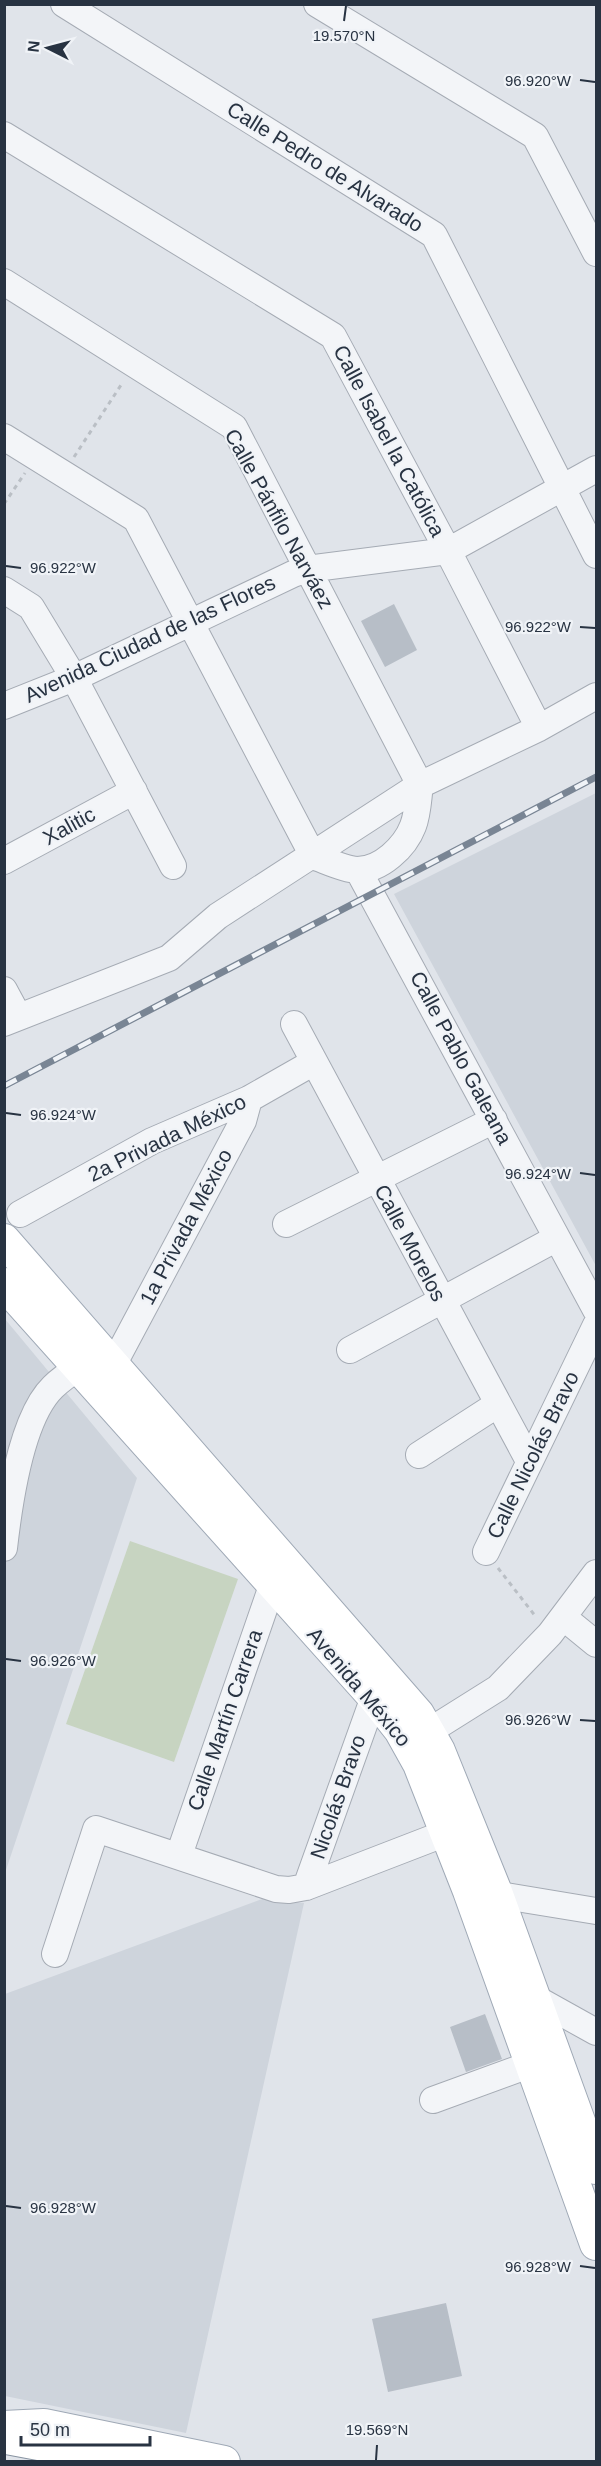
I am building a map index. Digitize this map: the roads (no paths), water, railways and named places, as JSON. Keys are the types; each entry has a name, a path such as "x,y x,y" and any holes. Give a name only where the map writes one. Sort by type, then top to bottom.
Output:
{"highway":[{"path":"4,2437 137,2462"}],"main road":[{"name":"Avenida México","path":"13,1227 100,1357 272,1586 378,1685"},
{"name":"Avenida México","path":"4,1284 100,1357 378,1685 419,1737 483,1892 543,2060 597,2244"},
{"name":"Avenida México","path":"419,1737 446,1833 483,1892 535,1998 543,2060 597,2168"},
{"path":"4,2427 44,2425 225,2462"}],"street":[{"name":"Calle Pedro de Alvarado","path":"64,4 434,235 597,555"},
{"path":"317,4 535,136 597,253"},
{"name":"Calle Isabel la Católica","path":"4,135 333,336 539,728"},
{"name":"Calle Pánfilo Narváez","path":"4,282 234,427 420,785"},
{"path":"4,437 136,519 313,856 358,870 372,867 388,858 404,842 416,815 420,785"},
{"name":"Avenida Ciudad de las Flores","path":"4,706 74,678 292,574 307,569 448,551 597,469"},
{"path":"4,590 31,607 74,678 173,866"},
{"path":"4,990 11,1020 169,958 218,916 420,785 539,728 597,696"},
{"name":"Xalitic","path":"4,861 134,790"},
{"name":"Calle Pablo Galeana","path":"358,870 597,1310"},
{"name":"Calle Morelos","path":"294,1024 529,1461"},
{"name":"2a Privada México","path":"13,1227 153,1141 249,1099 314,1062"},
{"name":"1a Privada México","path":"100,1357 243,1121 249,1099"},
{"path":"286,1224 377,1181 494,1120"},
{"path":"350,1350 557,1238"},
{"name":"Calle Nicolás Bravo","path":"486,1552 597,1325"},
{"path":"4,1548 9,1504 38,1407 53,1387 100,1357"},
{"path":"419,1455 498,1404"},
{"path":"419,1737 498,1688 556,1626 597,1573"},
{"name":"Calle Martín Carrera","path":"179,1855 272,1586"},
{"path":"556,1626 597,1644"},
{"name":"Nicolás Bravo","path":"306,1887 378,1685"},
{"path":"55,1954 96,1829 276,1889 289,1890 306,1887 446,1833"},
{"path":"483,1892 597,1911"},
{"path":"535,1998 597,2032"},
{"path":"433,2100 543,2060"}],"railway":[{"path":"4,1086 596,777"}]}
